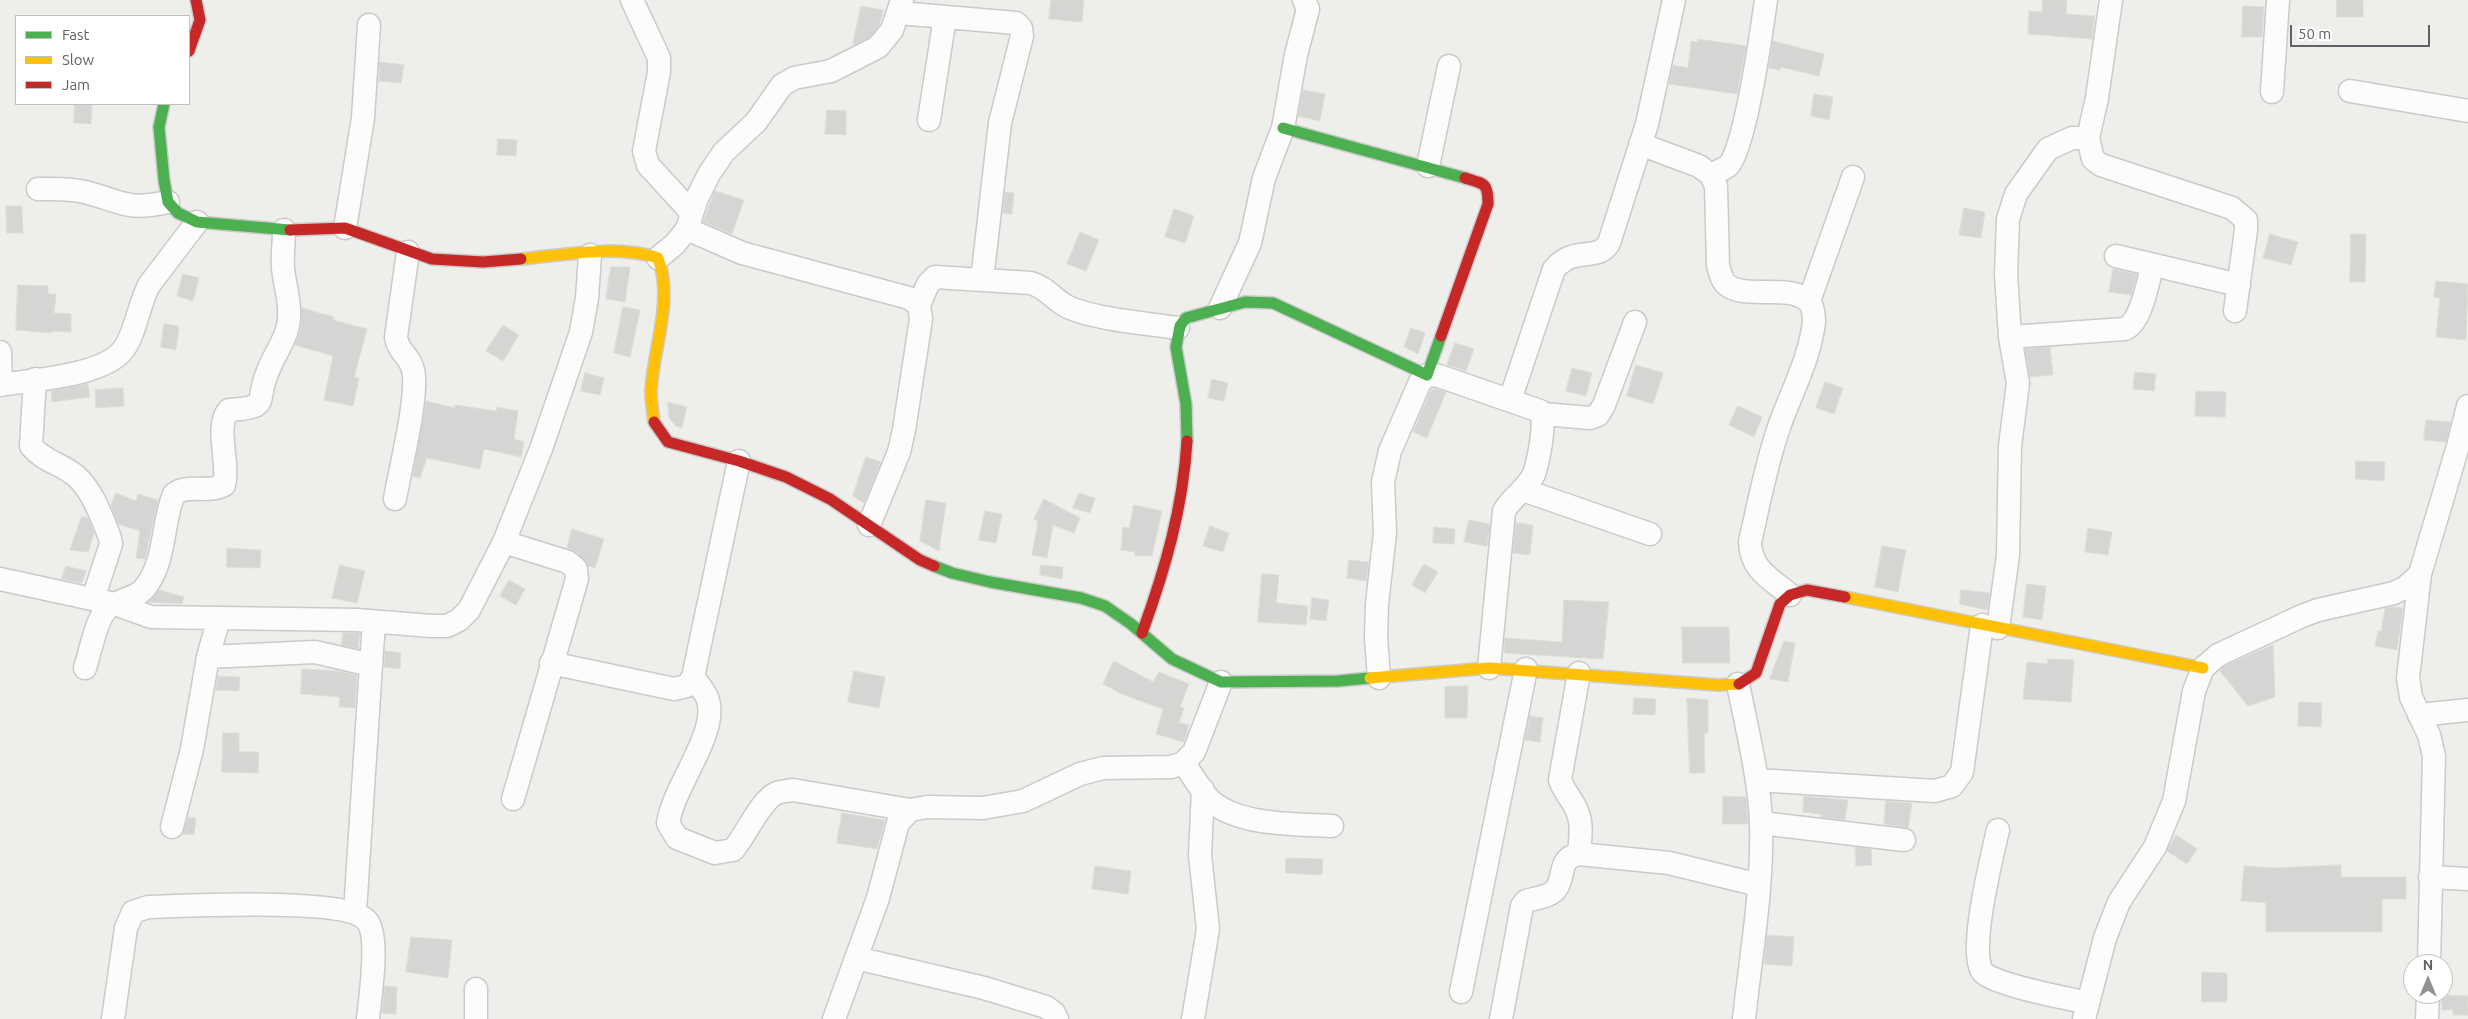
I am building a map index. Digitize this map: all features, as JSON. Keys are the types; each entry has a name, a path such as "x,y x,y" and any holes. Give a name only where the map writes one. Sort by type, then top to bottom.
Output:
{"street":[{"path":"190,50 197,36 200,15 196,0"},
{"path":"632,0 659,58 659,72 644,151 648,165 689,221 742,253 909,298 919,305"},
{"path":"1220,308 1250,243 1264,178 1283,128 1296,55 1308,9 1304,0"},
{"path":"1510,400 1554,269 1562,261 1572,256 1597,253 1606,248 1640,144 1674,0"},
{"path":"1711,175 1728,165 1739,143 1753,82 1766,0"},
{"path":"2111,0 2097,98 2088,138 2092,159 2101,165 2232,208 2241,214 2246,220 2246,230 2235,312"},
{"path":"2272,92 2278,0"},
{"path":"658,258 675,244 689,221 709,174 724,152 756,122 782,85 788,80 832,71 878,47 892,30 900,6 945,17 1016,23 1020,28 1022,36 1000,123 982,280"},
{"path":"929,120 945,17"},
{"path":"345,228 360,144 369,24"},
{"path":"1428,166 1449,66"},
{"path":"2350,91 2468,111"},
{"path":"164,105 159,127 168,202 178,213 197,222 284,230 345,228 432,260 483,262 632,252 658,258"},
{"path":"1283,128 1428,166 1484,184 1490,196 1427,375 1420,382 1390,451 1383,482 1385,532 1377,604 1378,678"},
{"path":"1757,780 1934,791 1952,786 1962,772 1990,627 2008,554 2010,446 2018,383 2010,338 2006,242 2008,219 2016,194 2048,149 2072,138 2088,138"},
{"path":"1640,144 1699,166 1711,175 1716,186 1718,265 1721,277 1727,286 1741,290 1798,295 1809,301 1813,310 1814,322 1806,356 1771,452 1750,542 1751,554 1756,567 1790,595"},
{"path":"1809,301 1852,176"},
{"path":"38,189 66,189 86,192 131,206 145,207 168,202"},
{"path":"0,352 1,385 100,366 114,360 125,348 143,296 149,286 197,222"},
{"path":"85,668 102,615 115,604 140,594 153,576 163,546 174,494 182,488 216,490 224,485 226,475 222,425 224,416 228,410 252,408 258,404 262,397 266,374 277,356 288,326 289,301 284,270 284,230"},
{"path":"395,499 412,401 414,371 409,359 397,347 396,337 408,252"},
{"path":"0,579 115,604 151,617 374,622 447,626 459,620 469,610 504,542 541,449 581,332 587,298 590,255"},
{"path":"2116,256 2239,285"},
{"path":"658,258 664,274 662,310 651,392 654,424 668,442 739,461 786,477 830,499 869,525 894,545 920,560 952,573 990,582 1081,598 1105,606 1172,658 1221,682 1338,681 1489,668 1526,669 1718,685 1738,684 1756,673 1780,604 1790,595 1807,590 2203,668"},
{"path":"2010,338 2125,330 2134,325 2138,316 2153,265"},
{"path":"869,525 898,452 904,430 921,319 919,305 928,284 935,277 1031,283 1044,287 1068,307 1083,312 1178,328"},
{"path":"1142,634 1166,565 1184,491 1187,441 1186,403 1175,343 1178,328 1186,318 1245,302 1278,305 1427,375 1439,376 1510,400 1540,411 1543,414 1590,418 1598,415 1604,405 1635,322"},
{"path":"36,379 31,446 38,454 76,476 87,490 110,538 111,544 93,599"},
{"path":"2428,954 2434,756 2429,735 2411,697 2408,678 2420,574 2463,447 2468,406"},
{"path":"1489,668 1504,510 1510,500 1523,490 1534,474 1543,429 1543,414"},
{"path":"551,663 674,689 687,686 693,677 739,461"},
{"path":"1523,490 1650,534"},
{"path":"504,542 568,562 576,569 577,579 551,663 513,799"},
{"path":"1998,830 1982,908 1977,941 1977,964 1984,974 2086,1011 2106,938 2119,902 2155,847 2174,801 2194,691 2203,668 2218,655 2302,616 2318,610 2394,593 2406,587 2420,574"},
{"path":"172,827 192,749 208,657 219,618"},
{"path":"355,912 374,622"},
{"path":"208,657 315,652 371,665"},
{"path":"1461,992 1526,669"},
{"path":"1578,673 1560,780 1564,793 1577,810 1581,823 1579,854"},
{"path":"693,677 708,698 711,715 703,737 670,808 668,823 678,838 715,853 733,850 742,840 764,804 776,794 793,790 910,810 927,807 982,808 1023,801 1080,774 1103,768 1171,767 1183,762 1194,752 1221,682"},
{"path":"1738,684 1757,780 1761,823 1759,886 1744,1019"},
{"path":"2419,716 2468,710"},
{"path":"1183,762 1209,799 1222,808 1242,817 1279,824 1332,826"},
{"path":"1193,1019 1208,929 1200,855 1203,790"},
{"path":"834,1019 878,898 898,823 910,810"},
{"path":"1761,823 1904,840"},
{"path":"1502,1019 1522,906 1526,901 1549,894 1556,888 1566,860 1579,854 1669,863 1759,886"},
{"path":"2430,877 2468,879"},
{"path":"113,1019 126,928 133,912 148,907 287,905 355,912 367,920 373,937 368,1019"},
{"path":"856,958 984,988 1046,1007 1054,1013 1057,1019"},
{"path":"476,989 476,1019"},
{"path":"2427,1019 2428,1004"}],"building":[{"path":"1051,0 1084,0 1082,22 1049,19"},
{"path":"2043,0 2067,0 2066,14 2095,16 2092,39 2028,34 2029,11 2042,12"},
{"path":"2337,0 2363,0 2363,17 2337,17"},
{"path":"861,6 883,10 880,24 870,37 853,44"},
{"path":"2243,6 2264,7 2262,37 2242,37"},
{"path":"1698,39 1746,46 1737,94 1669,84 1673,65 1688,68 1691,41 1697,42"},
{"path":"1773,41 1824,54 1819,76 1781,67 1780,70 1769,68"},
{"path":"380,62 404,65 401,83 379,81"},
{"path":"1303,90 1325,94 1320,121 1298,116"},
{"path":"1814,94 1833,97 1829,120 1811,116"},
{"path":"75,105 92,105 91,124 74,123"},
{"path":"827,110 846,111 846,135 825,134"},
{"path":"498,139 517,140 516,156 497,155"},
{"path":"715,191 744,200 732,234 703,222"},
{"path":"1005,192 1014,193 1012,214 1003,213"},
{"path":"6,206 22,206 23,233 7,233"},
{"path":"1964,208 1985,212 1981,238 1959,235"},
{"path":"1174,209 1194,216 1185,243 1165,237"},
{"path":"1080,232 1099,240 1086,271 1067,264"},
{"path":"2270,234 2298,242 2291,265 2263,258"},
{"path":"2351,234 2366,234 2365,282 2350,282"},
{"path":"611,267 630,267 625,302 606,299"},
{"path":"2113,269 2137,274 2131,295 2109,292"},
{"path":"183,274 199,278 193,301 177,296"},
{"path":"2436,281 2468,284 2466,340 2436,337 2440,298 2434,297"},
{"path":"18,285 48,286 48,294 56,294 54,313 71,314 71,332 52,331 52,333 16,330"},
{"path":"623,307 640,310 630,357 614,353"},
{"path":"302,308 334,317 333,320 367,329 354,377 359,378 353,406 324,400 333,356 295,345 301,328"},
{"path":"164,324 179,326 176,350 161,347"},
{"path":"503,325 519,335 503,361 486,351"},
{"path":"1411,328 1425,333 1418,354 1404,347"},
{"path":"1455,343 1474,349 1466,371 1447,365"},
{"path":"2050,347 2053,375 2030,377 2025,349"},
{"path":"1636,365 1663,373 1653,404 1627,396"},
{"path":"1572,368 1592,373 1586,396 1566,391"},
{"path":"2135,372 2156,374 2154,391 2133,389"},
{"path":"585,373 604,378 600,395 581,391"},
{"path":"1212,379 1228,383 1224,401 1208,398"},
{"path":"1825,382 1843,388 1834,414 1816,408"},
{"path":"88,384 90,397 52,402 51,391"},
{"path":"123,388 124,406 96,408 95,390"},
{"path":"1436,389 1446,392 1427,438 1413,432 1431,390"},
{"path":"2196,391 2226,392 2225,417 2195,416"},
{"path":"426,401 455,408 455,405 496,411 497,407 518,411 514,439 524,442 521,457 484,449 480,469 427,458 420,478 413,476"},
{"path":"668,402 687,407 682,428 676,426 669,418"},
{"path":"1738,406 1762,417 1754,437 1729,425"},
{"path":"2426,420 2451,422 2446,442 2424,440"},
{"path":"866,457 881,462 864,503 853,496"},
{"path":"2356,461 2385,462 2384,481 2356,479"},
{"path":"116,493 136,501 138,494 158,500 145,559 136,558 140,531 118,524 111,506"},
{"path":"1079,493 1095,498 1090,513 1073,508"},
{"path":"1044,499 1080,518 1074,533 1053,525 1047,558 1032,555 1038,521 1034,519"},
{"path":"926,500 946,503 939,551 920,541"},
{"path":"1134,505 1162,511 1152,556 1135,556 1135,552 1121,550 1123,527 1129,528"},
{"path":"985,511 1002,514 996,543 979,540"},
{"path":"82,516 88,518 94,533 88,552 70,550"},
{"path":"1469,520 1490,524 1487,546 1464,542"},
{"path":"1516,523 1533,525 1530,555 1513,553"},
{"path":"1210,526 1229,533 1223,552 1203,546"},
{"path":"1434,527 1455,529 1454,544 1433,543"},
{"path":"2088,528 2112,532 2108,555 2085,552"},
{"path":"572,529 604,539 595,568 588,566 577,552 567,548"},
{"path":"1882,546 1906,550 1898,592 1875,587"},
{"path":"227,548 261,550 260,568 227,567"},
{"path":"1349,560 1369,562 1366,581 1347,578"},
{"path":"1424,564 1438,572 1425,593 1412,585"},
{"path":"340,565 365,571 357,603 332,598"},
{"path":"1041,565 1063,567 1062,579 1040,575"},
{"path":"66,566 86,571 82,583 62,579"},
{"path":"1262,574 1279,575 1276,603 1308,606 1306,625 1258,622"},
{"path":"509,580 525,589 516,605 500,596"},
{"path":"2027,584 2046,586 2042,620 2023,617"},
{"path":"159,590 184,597 182,604 149,602"},
{"path":"1961,590 1990,593 1987,610 1960,604"},
{"path":"1312,598 1329,600 1326,621 1310,619"},
{"path":"1564,600 1609,602 1603,659 1504,653 1505,638 1562,642"},
{"path":"2385,608 2403,608 2397,650 2375,646 2378,631 2381,632"},
{"path":"1682,627 1729,627 1730,663 1683,663"},
{"path":"343,633 360,633 358,649 342,645"},
{"path":"1784,641 1795,643 1788,682 1770,679"},
{"path":"2273,645 2275,697 2248,706 2220,671 2225,666"},
{"path":"385,651 401,653 400,669 384,667"},
{"path":"2048,659 2074,660 2071,702 2023,699 2027,662 2047,664"},
{"path":"1114,661 1153,682 1159,672 1189,684 1180,707 1184,708 1179,723 1189,725 1184,742 1156,734 1163,709 1124,695 1103,684"},
{"path":"302,669 338,671 357,675 355,708 339,707 340,697 301,694"},
{"path":"854,671 885,677 879,708 848,702"},
{"path":"218,676 240,677 239,691 216,690"},
{"path":"1468,686 1467,718 1445,718 1445,687"},
{"path":"1634,698 1656,699 1655,715 1633,714"},
{"path":"1687,698 1708,700 1708,733 1704,733 1705,773 1690,773"},
{"path":"2299,702 2322,703 2321,727 2298,726"},
{"path":"1530,716 1543,718 1540,742 1525,740"},
{"path":"223,733 239,733 239,752 259,752 258,773 222,772"},
{"path":"1723,796 1746,797 1748,824 1723,824"},
{"path":"1804,796 1848,800 1845,820 1821,817 1821,814 1803,812"},
{"path":"1886,801 1912,803 1908,828 1884,824"},
{"path":"842,813 885,820 877,849 837,843"},
{"path":"188,817 196,818 194,835 183,834"},
{"path":"2176,835 2197,849 2187,864 2167,851"},
{"path":"1855,847 1871,849 1872,865 1856,866"},
{"path":"1286,858 1323,859 1322,875 1286,873"},
{"path":"2341,865 2341,877 2406,877 2406,899 2382,899 2382,932 2266,932 2266,903 2241,901 2244,866 2275,868"},
{"path":"1095,866 1131,871 1128,894 1092,889"},
{"path":"1767,935 1794,937 1792,966 1764,964"},
{"path":"411,937 452,940 448,978 406,972"},
{"path":"2202,972 2227,973 2227,1002 2202,1002"},
{"path":"385,986 397,987 396,1014 382,1013"},
{"path":"2453,995 2468,996 2468,1015 2453,1015 2453,1010 2442,1010 2442,1004 2453,1004"}],"traffic: fast":[{"path":"164,105 159,127 164,180 168,202 178,213 197,222 290,230"},
{"path":"1283,128 1465,178"},
{"path":"1187,441 1186,404 1176,347 1180,326 1186,318 1245,302 1273,303 1427,375 1441,336"},
{"path":"934,566 952,573 990,582 1081,598 1105,606 1131,624 1172,659 1221,682 1338,681 1370,678"}],"traffic: slow":[{"path":"521,259 608,251 642,254 658,258 664,290 651,392 654,422"},
{"path":"1845,597 2203,668"},
{"path":"1370,678 1489,668 1718,685 1739,684"}],"traffic: jam":[{"path":"190,48 200,20 196,0"},
{"path":"1441,336 1488,204 1487,191 1484,185 1465,178"},
{"path":"290,230 345,228 432,259 483,262 521,259"},
{"path":"654,422 668,442 739,461 786,477 830,499 920,560 934,566"},
{"path":"1142,633 1172,538 1182,490 1187,441"},
{"path":"1739,684 1756,673 1780,604 1790,595 1807,590 1845,597"}]}
